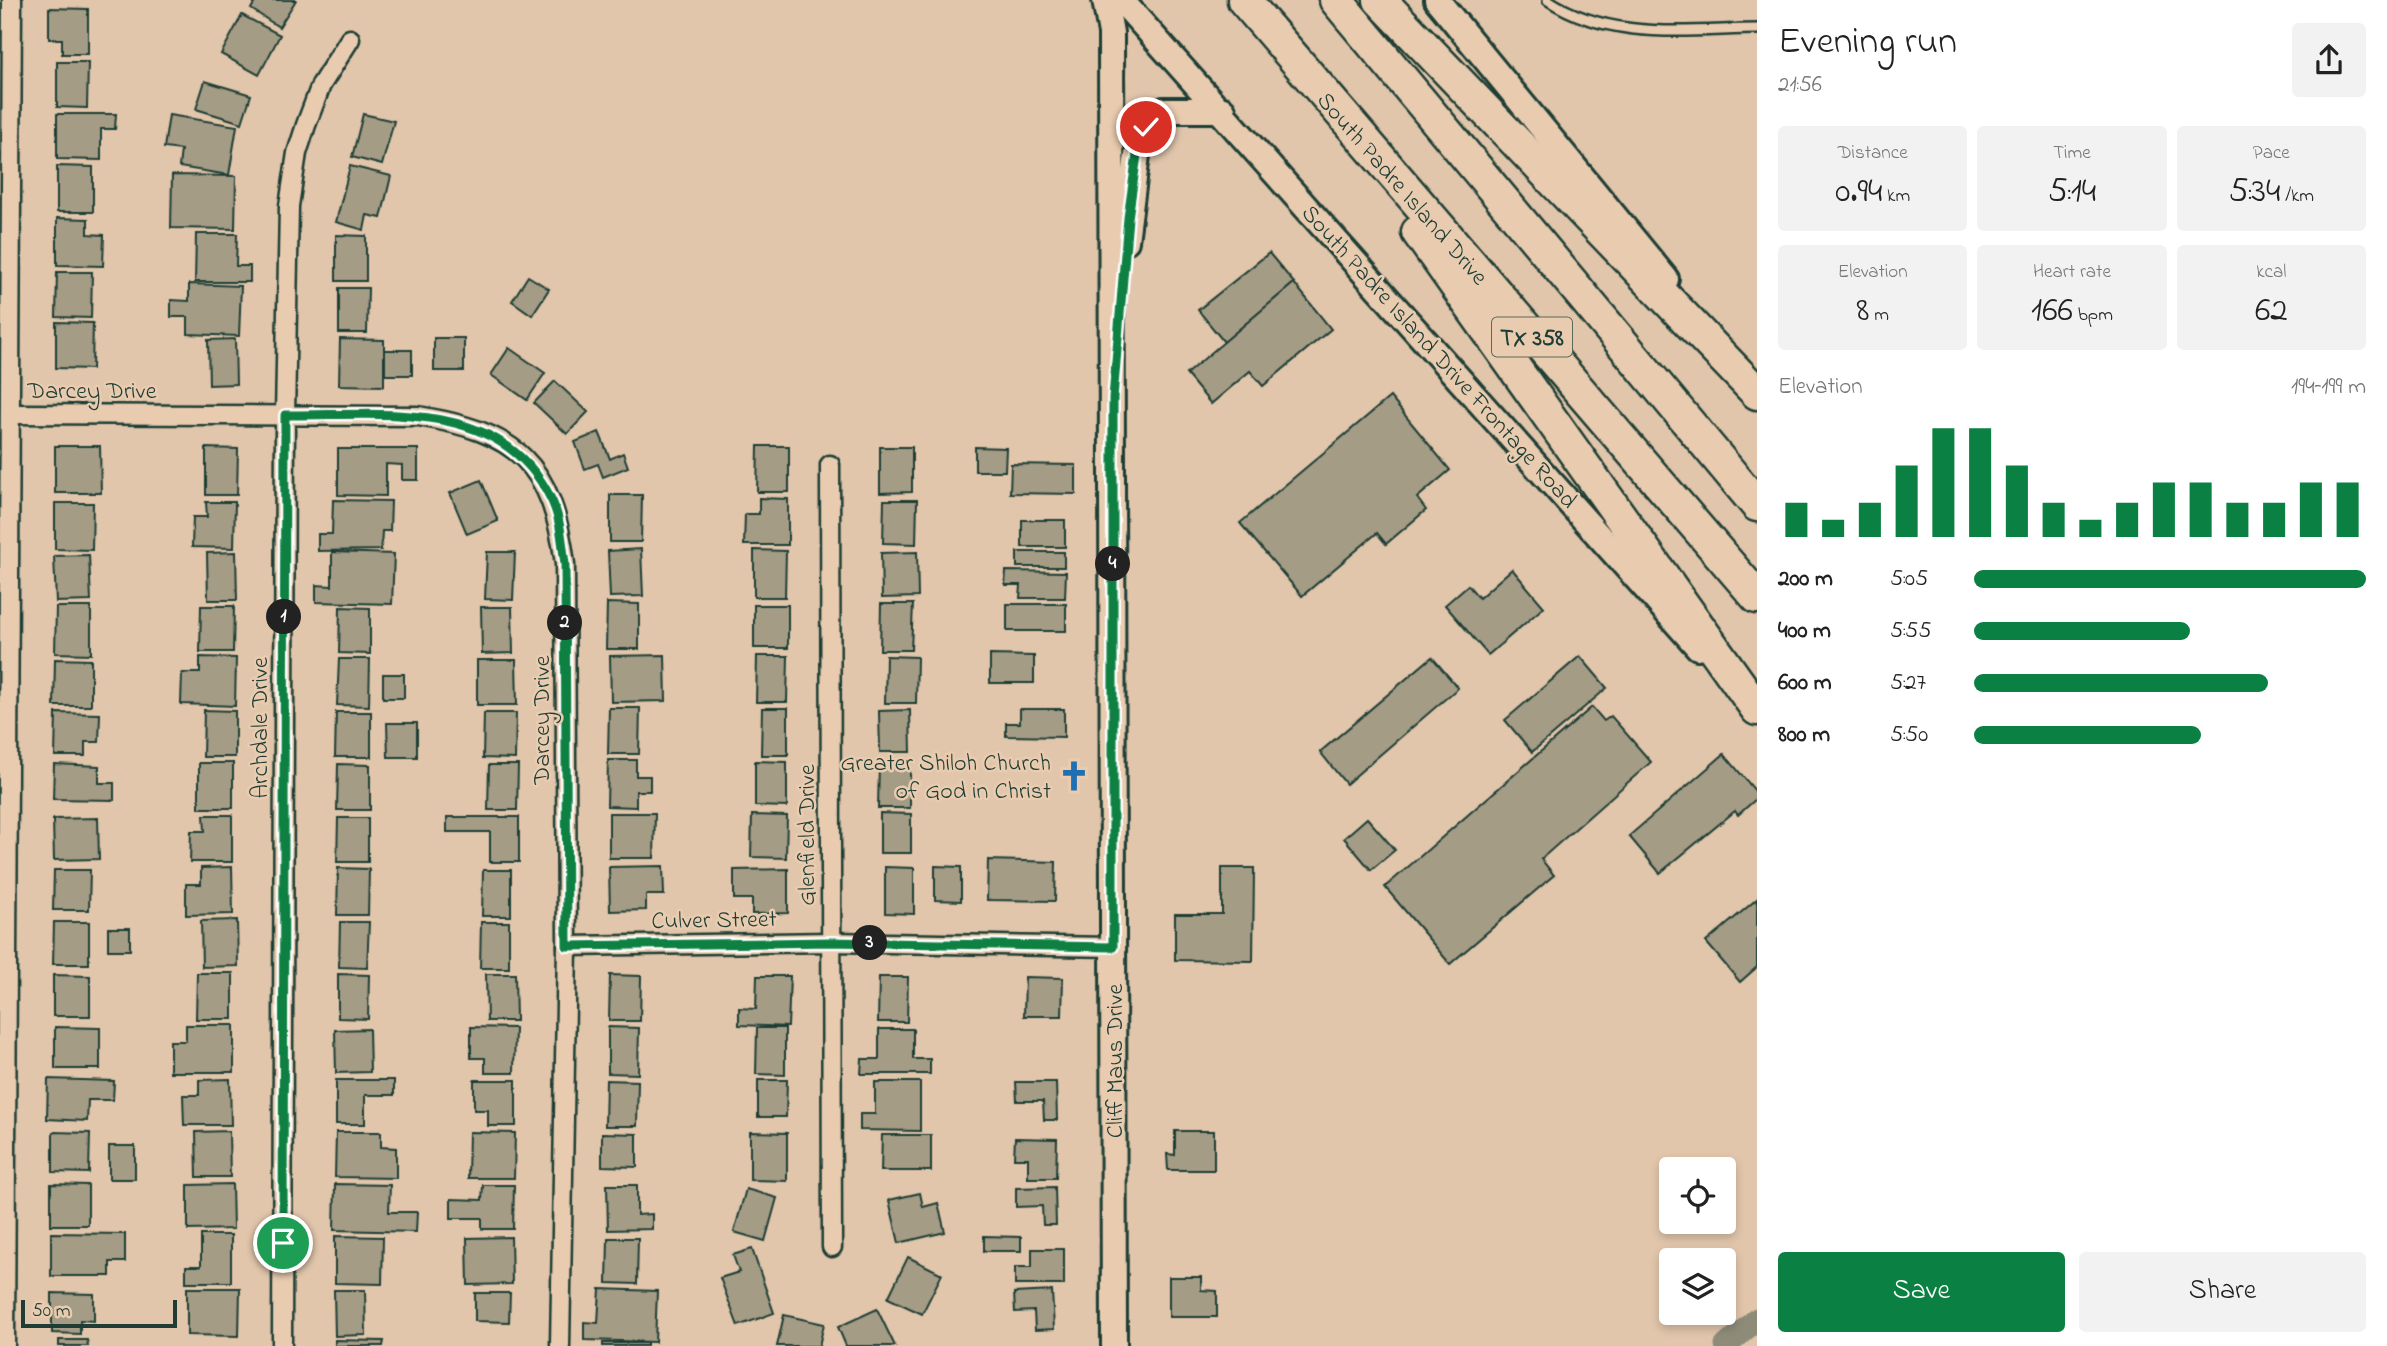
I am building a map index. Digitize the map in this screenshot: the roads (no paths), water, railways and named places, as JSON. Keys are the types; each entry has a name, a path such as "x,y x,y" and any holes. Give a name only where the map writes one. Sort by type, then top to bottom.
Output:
{"highway":[{"name":"South Padre Island Drive","path":"1244,0 1307,77 1757,597"},
{"name":"TX 358","path":"1336,0 1757,505"},
{"path":"1380,0 1757,392"},
{"path":"1307,77 1757,712"}],"street":[{"path":"5,1346 3,832 11,414 12,0"},
{"name":"Cliff Maus Drive","path":"1105,0 1111,33 1114,1346"},
{"name":"South Padre Island Drive Frontage Road","path":"1121,0 1223,110 1757,712"},
{"path":"1441,1 1757,392"},
{"name":"Archdale Drive","path":"282,1346 285,415 289,206 295,162 321,85 350,39"},
{"name":"Cliff Maus Drive","path":"1113,398 1128,218 1137,155 1146,127 1164,110 1223,110"},
{"name":"Darcey Drive","path":"11,414 418,416 462,424 486,432 513,448 532,467 552,501 559,522 565,564 567,946 561,1346"},
{"name":"Glenfield Drive","path":"830,465 832,1247"},
{"name":"Culver Street","path":"567,946 830,942 1113,947"}],"lane":[{"path":"1548,0 1570,15 1601,25 1639,30 1757,29"}],"waterway":[{"path":"1726,1346 1757,1319"}],"place":[{"name":"Greater Shiloh Church of God in Christ","path":"1074,776"}]}
